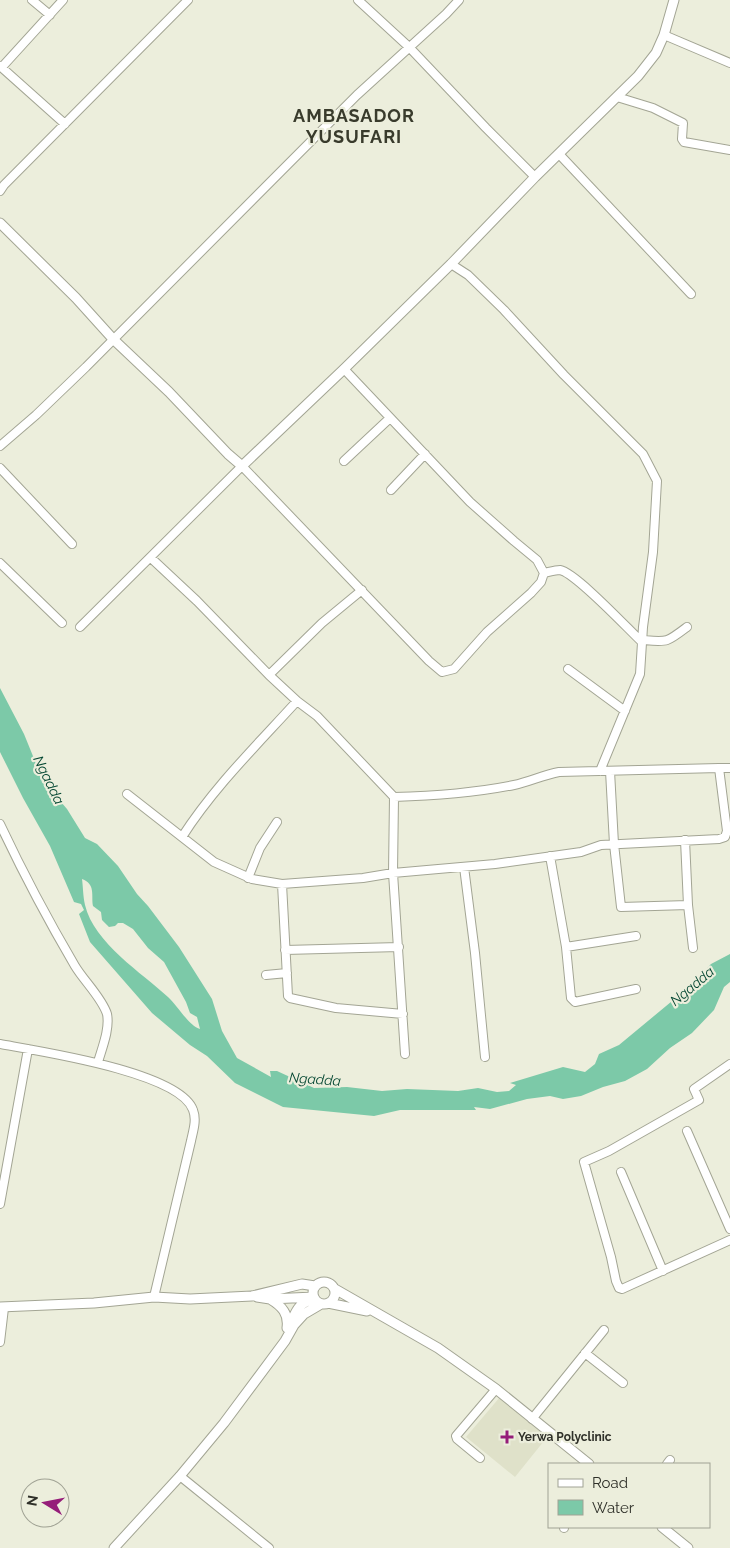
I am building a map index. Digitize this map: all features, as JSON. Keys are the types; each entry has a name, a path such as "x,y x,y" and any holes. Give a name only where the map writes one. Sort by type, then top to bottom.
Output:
{"street":[{"path":"32,0 50,15"},
{"path":"63,0 1,67 65,124"},
{"path":"0,191 188,0"},
{"path":"0,446 36,415 114,339 304,146 459,0"},
{"path":"80,627 242,466 451,264 535,177 617,97 656,53 674,0"},
{"path":"363,2 535,177"},
{"path":"664,34 730,63"},
{"path":"617,97 653,108 683,123 682,139 684,142 730,150"},
{"path":"559,154 691,294"},
{"path":"0,223 76,298 114,339 170,392 429,661 442,672 454,669 488,632 531,594 541,582 544,573 537,560 470,502 344,369"},
{"path":"451,264 468,275 504,310 564,375 642,454 657,481 653,552 642,641 640,674 600,771"},
{"path":"344,461 390,418"},
{"path":"391,490 425,454"},
{"path":"0,468 72,544"},
{"path":"151,558 268,675 317,716 394,797 393,873 405,1054"},
{"path":"0,563 62,623"},
{"path":"544,573 560,570 568,574 586,587 642,641 670,640 687,627"},
{"path":"268,675 322,623 362,590"},
{"path":"568,669 625,711"},
{"path":"182,838 197,814 244,757 297,701"},
{"path":"127,794 214,862 248,878 282,884 363,878 393,873 464,867 581,852 601,845 718,839 724,837 727,831 720,768"},
{"path":"394,797 447,796 516,785 542,775 558,772 730,768"},
{"path":"610,771 614,844 621,907 688,905"},
{"path":"248,878 260,848 277,822"},
{"path":"0,824 38,902 77,969 101,1002 107,1014 107,1026 98,1062"},
{"path":"685,840 688,905 693,948"},
{"path":"550,856 566,947 571,998 574,1002 636,989"},
{"path":"464,867 485,1057"},
{"path":"282,884 288,996 336,1008 403,1014"},
{"path":"566,947 636,936"},
{"path":"285,950 399,947"},
{"path":"266,975 287,974"},
{"path":"0,1044 98,1062 162,1083 189,1103 195,1118 192,1141 154,1297"},
{"path":"0,1204 28,1049"},
{"path":"730,1064 694,1089 699,1100 609,1151 584,1162 602,1221 618,1287 622,1289 730,1240"},
{"path":"687,1131 730,1229"},
{"path":"621,1172 663,1271"},
{"path":"0,1342 2,1308 94,1303 154,1297 190,1299 252,1296 302,1284 315,1286 318,1283 326,1282 438,1348 496,1389 588,1463"},
{"path":"315,1286 313,1290 320,1301"},
{"path":"287,1329 304,1302 334,1298 335,1289"},
{"path":"252,1296 270,1299 320,1301 377,1312"},
{"path":"270,1299 285,1311 288,1319 285,1341"},
{"path":"114,1548 180,1476 224,1423 285,1341 294,1325 320,1301"},
{"path":"532,1419 604,1330"},
{"path":"585,1353 623,1383"},
{"path":"480,1458 456,1436 496,1389"},
{"path":"180,1476 269,1548"},
{"path":"663,1528 688,1548"}],"shaded area":[{"name":"Yerwa Polyclinic","path":"500,1397 548,1436 515,1477 466,1437"}],"water":[{"name":"Ngadda","path":"0,688 24,734 48,787 67,809 85,838 97,844 118,866 137,894 179,947 212,999 222,1031 237,1058 271,1077 270,1071 277,1071 314,1088 347,1087 382,1091 407,1089 458,1091 478,1088 497,1092 509,1091 516,1085 510,1083 563,1067 585,1072 595,1064 599,1054 619,1045 689,987 711,964 730,954 730,982 724,987 714,1010 692,1033 670,1048 647,1069 625,1081 581,1096 563,1099 550,1096 527,1099 490,1109 474,1107 476,1110 400,1110 374,1116 283,1107 235,1083 207,1056 190,1045 152,1013 90,942 79,914 84,910 81,904 74,902 50,846 0,752","holes":["82,879 91,887 93,906 101,912 102,920 109,927 123,923 133,929 148,948 164,962 190,1013 197,1017 200,1029 187,1020 168,997 120,956 98,932 90,919 85,905"]}],"place":[{"name":"Yerwa Polyclinic","path":"507,1437"}],"district":[{"name":"AMBASADOR YUSUFARI","path":"354,126"}]}
